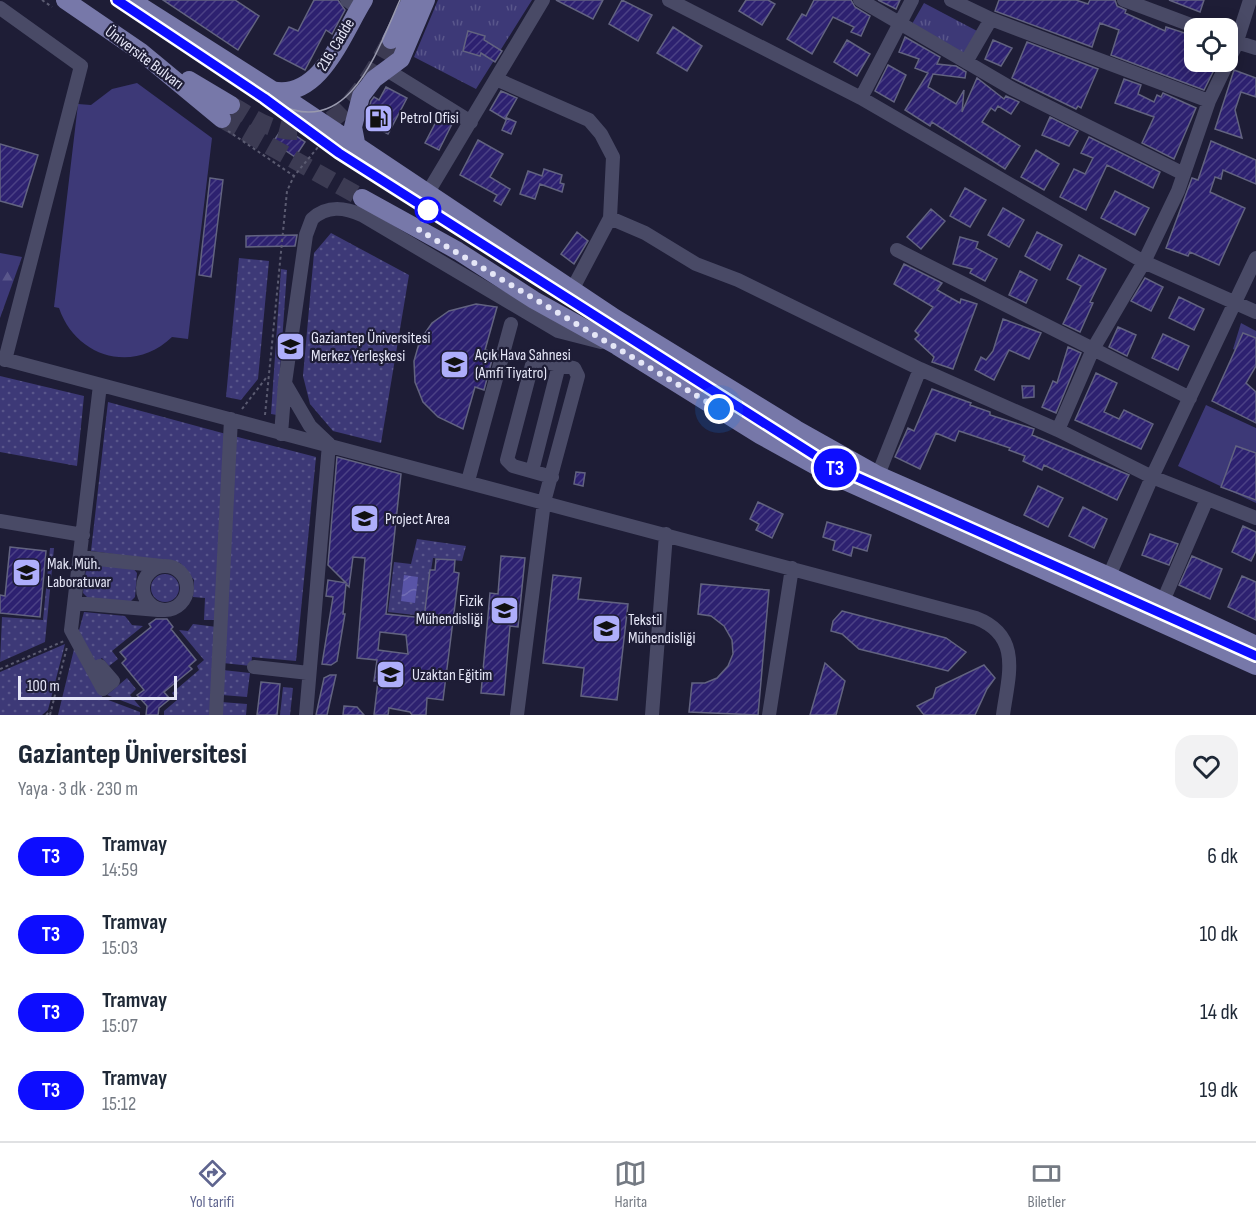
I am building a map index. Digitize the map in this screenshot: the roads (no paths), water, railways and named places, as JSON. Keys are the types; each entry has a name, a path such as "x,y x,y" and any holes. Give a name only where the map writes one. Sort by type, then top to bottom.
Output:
{"main road":[{"name":"Üniversite Bulvarı","path":"65,0 226,112"},
{"path":"131,0 270,89 572,290 796,429 878,475 1109,576 1256,645"},
{"path":"391,40 411,0"},
{"path":"357,148 353,127 357,106 367,87 401,59 426,0"},
{"name":"216. Cadde","path":"270,89 294,91 311,83 320,74 356,3"},
{"path":"362,198 458,251 534,300 836,477 1256,666"}],"street":[{"path":"427,194 543,0"},
{"path":"669,0 861,98 1144,262 1256,312"},
{"path":"861,0 1011,88 1184,174"},
{"path":"861,98 912,0"},
{"path":"951,0 992,19 1209,101"},
{"path":"1124,0 1184,22"},
{"path":"1238,27 1250,0"},
{"path":"0,8 81,66 2,359 264,427 281,434 329,444 976,618 992,625 1003,638 1009,653 1003,715"},
{"path":"966,62 992,19"},
{"path":"1238,43 1256,48"},
{"path":"387,70 471,122"},
{"path":"1058,430 1093,350 1144,262 1184,174 1220,72"},
{"path":"496,79 589,120 601,134 613,157 610,218 572,290"},
{"path":"281,434 285,383 306,235 312,219 318,213 341,208 362,215 558,331 612,345"},
{"path":"610,218 645,232 696,264 738,280 920,369 1058,430 1152,477 1256,518"},
{"path":"897,250 1190,398"},
{"path":"1109,576 1152,477 1256,258"},
{"path":"468,481 511,324"},
{"path":"517,715 544,502 552,477 578,376 574,369 539,361 532,365 507,460 513,466 552,477"},
{"path":"532,471 559,365"},
{"path":"878,475 920,369"},
{"path":"285,383 310,426 329,444"},
{"path":"93,671 71,630 100,385"},
{"path":"216,715 231,419"},
{"path":"306,715 329,444"},
{"path":"1163,601 1207,499"},
{"path":"0,521 83,535"},
{"path":"651,715 666,534"},
{"path":"75,603 160,610 177,608 187,594 184,577 176,569 80,557"},
{"path":"160,610 150,605 143,589 149,573 165,566"},
{"path":"769,715 792,568"},
{"path":"254,667 309,673"}],"water":[{"path":"404,575 418,577 415,603 401,601"}],"tunnel":[{"path":"231,105 272,127 294,131 313,128 330,120 345,108 371,75 391,40"},
{"path":"222,119 362,198"}],"tram line":[{"path":"116,0 264,98 322,142 830,465 1256,656"},
{"name":"T3","path":"117,0 264,98 322,142 830,465 890,494 1256,656"},
{"path":"278,104 303,112 324,110 342,100 358,84 371,63 400,0"}],"place":[{"name":"Petrol Ofisi","path":"379,118"},
{"name":"Gaziantep Üniversitesi Merkez Yerleşkesi","path":"290,347"},
{"name":"Açık Hava Sahnesi (Amfi Tiyatro)","path":"454,364"},
{"name":"Project Area","path":"364,519"},
{"name":"Mak. Müh. Laboratuvar","path":"26,573"},
{"name":"Fizik Mühendisliği","path":"504,610"},
{"name":"Tekstil Mühendisliği","path":"607,629"},
{"name":"Uzaktan Eğitim","path":"391,675"}]}
